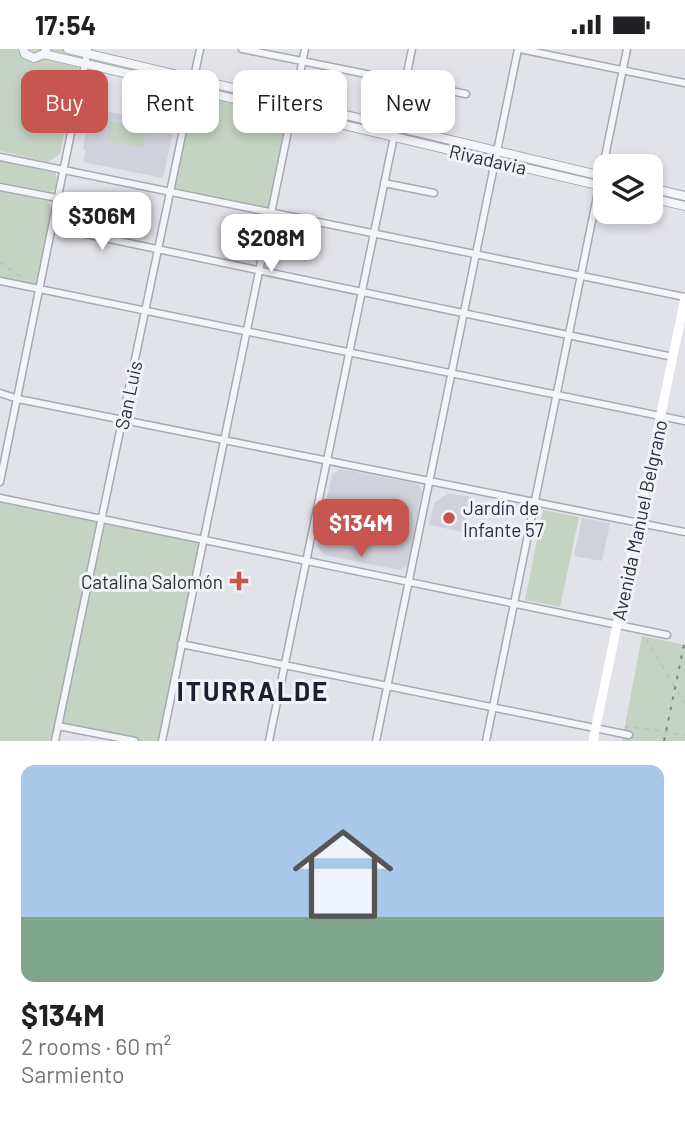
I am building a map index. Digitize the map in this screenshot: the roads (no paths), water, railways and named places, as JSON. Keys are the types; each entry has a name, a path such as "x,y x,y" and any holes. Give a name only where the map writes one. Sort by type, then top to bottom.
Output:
{"main road":[{"name":"Avenida Manuel Belgrano","path":"593,741 685,298"}],"street":[{"name":"Rivadavia","path":"23,49 25,54 34,58 45,51 122,73"},
{"name":"Rivadavia","path":"68,49 88,51 160,70"},
{"name":"San Luis","path":"196,70 200,49"},
{"path":"242,49 361,73"},
{"path":"300,70 305,49"},
{"path":"408,70 412,49"},
{"path":"376,741 519,49 685,83"},
{"path":"607,154 627,49"},
{"path":"0,482 88,51"},
{"path":"455,92 466,94"},
{"name":"Rivadavia","path":"347,126 593,185"},
{"name":"San Luis","path":"55,741 183,133"},
{"path":"162,741 288,133"},
{"path":"269,741 395,133"},
{"name":"Rivadavia","path":"421,133 593,175"},
{"path":"0,157 685,298"},
{"path":"384,183 434,193"},
{"path":"0,187 57,198"},
{"path":"663,191 685,196"},
{"path":"663,201 685,206"},
{"path":"486,741 580,275 593,223"},
{"path":"52,227 673,357"},
{"path":"0,281 685,421"},
{"path":"0,393 18,399 685,532"},
{"path":"0,498 667,635"},
{"path":"181,644 629,734"},
{"path":"58,726 135,741"}],"railway":[{"path":"664,741 685,640"}],"place":[{"name":"Jardín de Infante 57","path":"449,518"},
{"name":"Catalina Salomón","path":"239,581"}],"district":[{"name":"ITURRALDE","path":"253,690"}]}
